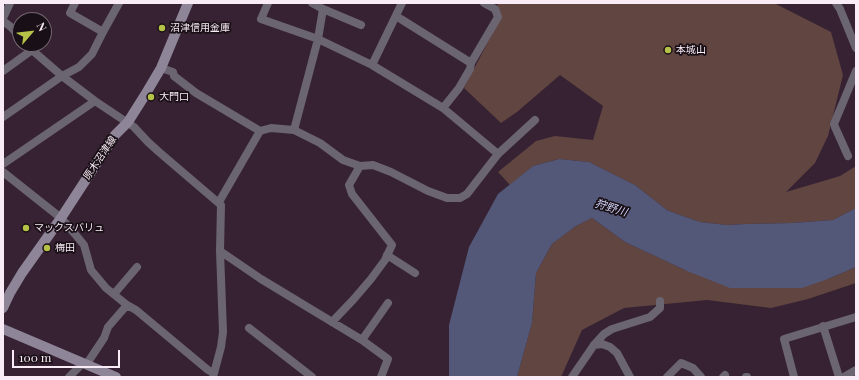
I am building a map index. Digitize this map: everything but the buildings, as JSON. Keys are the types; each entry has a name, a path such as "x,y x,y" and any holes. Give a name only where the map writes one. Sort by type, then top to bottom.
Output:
{"main road":[{"name":"原木沼津線","path":"3,308 22,273 61,218 112,140 128,122 161,68 188,3"},
{"path":"3,329 116,377"}],"street":[{"path":"3,18 10,3"},
{"path":"75,3 70,13 103,32"},
{"path":"3,117 62,76 78,67 92,54 119,3"},
{"path":"268,3 261,19 318,39 372,65 443,108 498,154"},
{"path":"312,3 361,25"},
{"path":"372,65 402,3"},
{"path":"443,108 459,88 470,69 471,63 498,17 496,9 484,3"},
{"path":"840,5 856,48"},
{"path":"294,130 318,39 324,9"},
{"path":"396,16 471,63"},
{"path":"3,21 12,28"},
{"path":"3,71 24,52"},
{"path":"3,172 61,218 82,243 94,274 106,288 127,305 136,310 214,375 223,332 220,251 221,205 158,152 128,122 95,101 62,76 35,52"},
{"path":"161,68 173,72 174,76 196,93 260,131"},
{"path":"848,156 834,124 856,71"},
{"path":"3,164 95,101"},
{"path":"219,202 260,131 271,128 294,130 320,143 343,160 360,166 373,165 391,172 428,191 447,198 460,198 466,194 498,154 535,120"},
{"path":"332,322 371,279 385,260 392,245 352,194 349,186 360,166"},
{"path":"220,251 261,279 362,340 388,359 381,377"},
{"path":"388,255 415,273"},
{"path":"114,294 138,267"},
{"path":"572,377 594,345 604,334 612,329 650,317 660,308 660,301"},
{"path":"362,340 388,303"},
{"path":"71,377 85,364 104,338 108,328 127,305"},
{"path":"794,377 784,339 856,317"},
{"path":"823,326 839,377"},
{"path":"249,328 312,377"},
{"path":"594,345 602,344 610,346 617,354 630,377"},
{"path":"667,377 681,362 693,368 701,377"},
{"path":"844,377 856,370"}],"shaded area":[{"path":"497,3 774,3 831,32 843,75 828,136 815,163 786,192 840,176 856,166 856,208 833,220 727,225 700,222 667,210 635,185 589,162 559,159 533,166 510,185 498,172 536,141 555,136 593,140 603,106 560,75 517,112 501,123 464,88 500,19"},
{"path":"592,218 625,242 687,271 828,279 856,267 856,283 808,299 771,308 707,300 624,308 582,330 561,377 517,377 532,323 536,273 552,244 576,226"}],"water":[{"name":"狩野川","path":"559,159 589,162 635,185 667,210 700,222 727,225 833,220 856,208 856,267 802,288 730,288 687,271 625,242 592,218 576,226 552,244 536,273 532,323 517,377 449,377 449,325 469,247 498,194 533,166"}],"place":[{"name":"沼津信用金庫","path":"162,28"},
{"name":"本城山","path":"668,50"},
{"name":"大門口","path":"151,97"},
{"name":"マックスバリュ","path":"26,228"},
{"name":"梅田","path":"47,248"}]}
